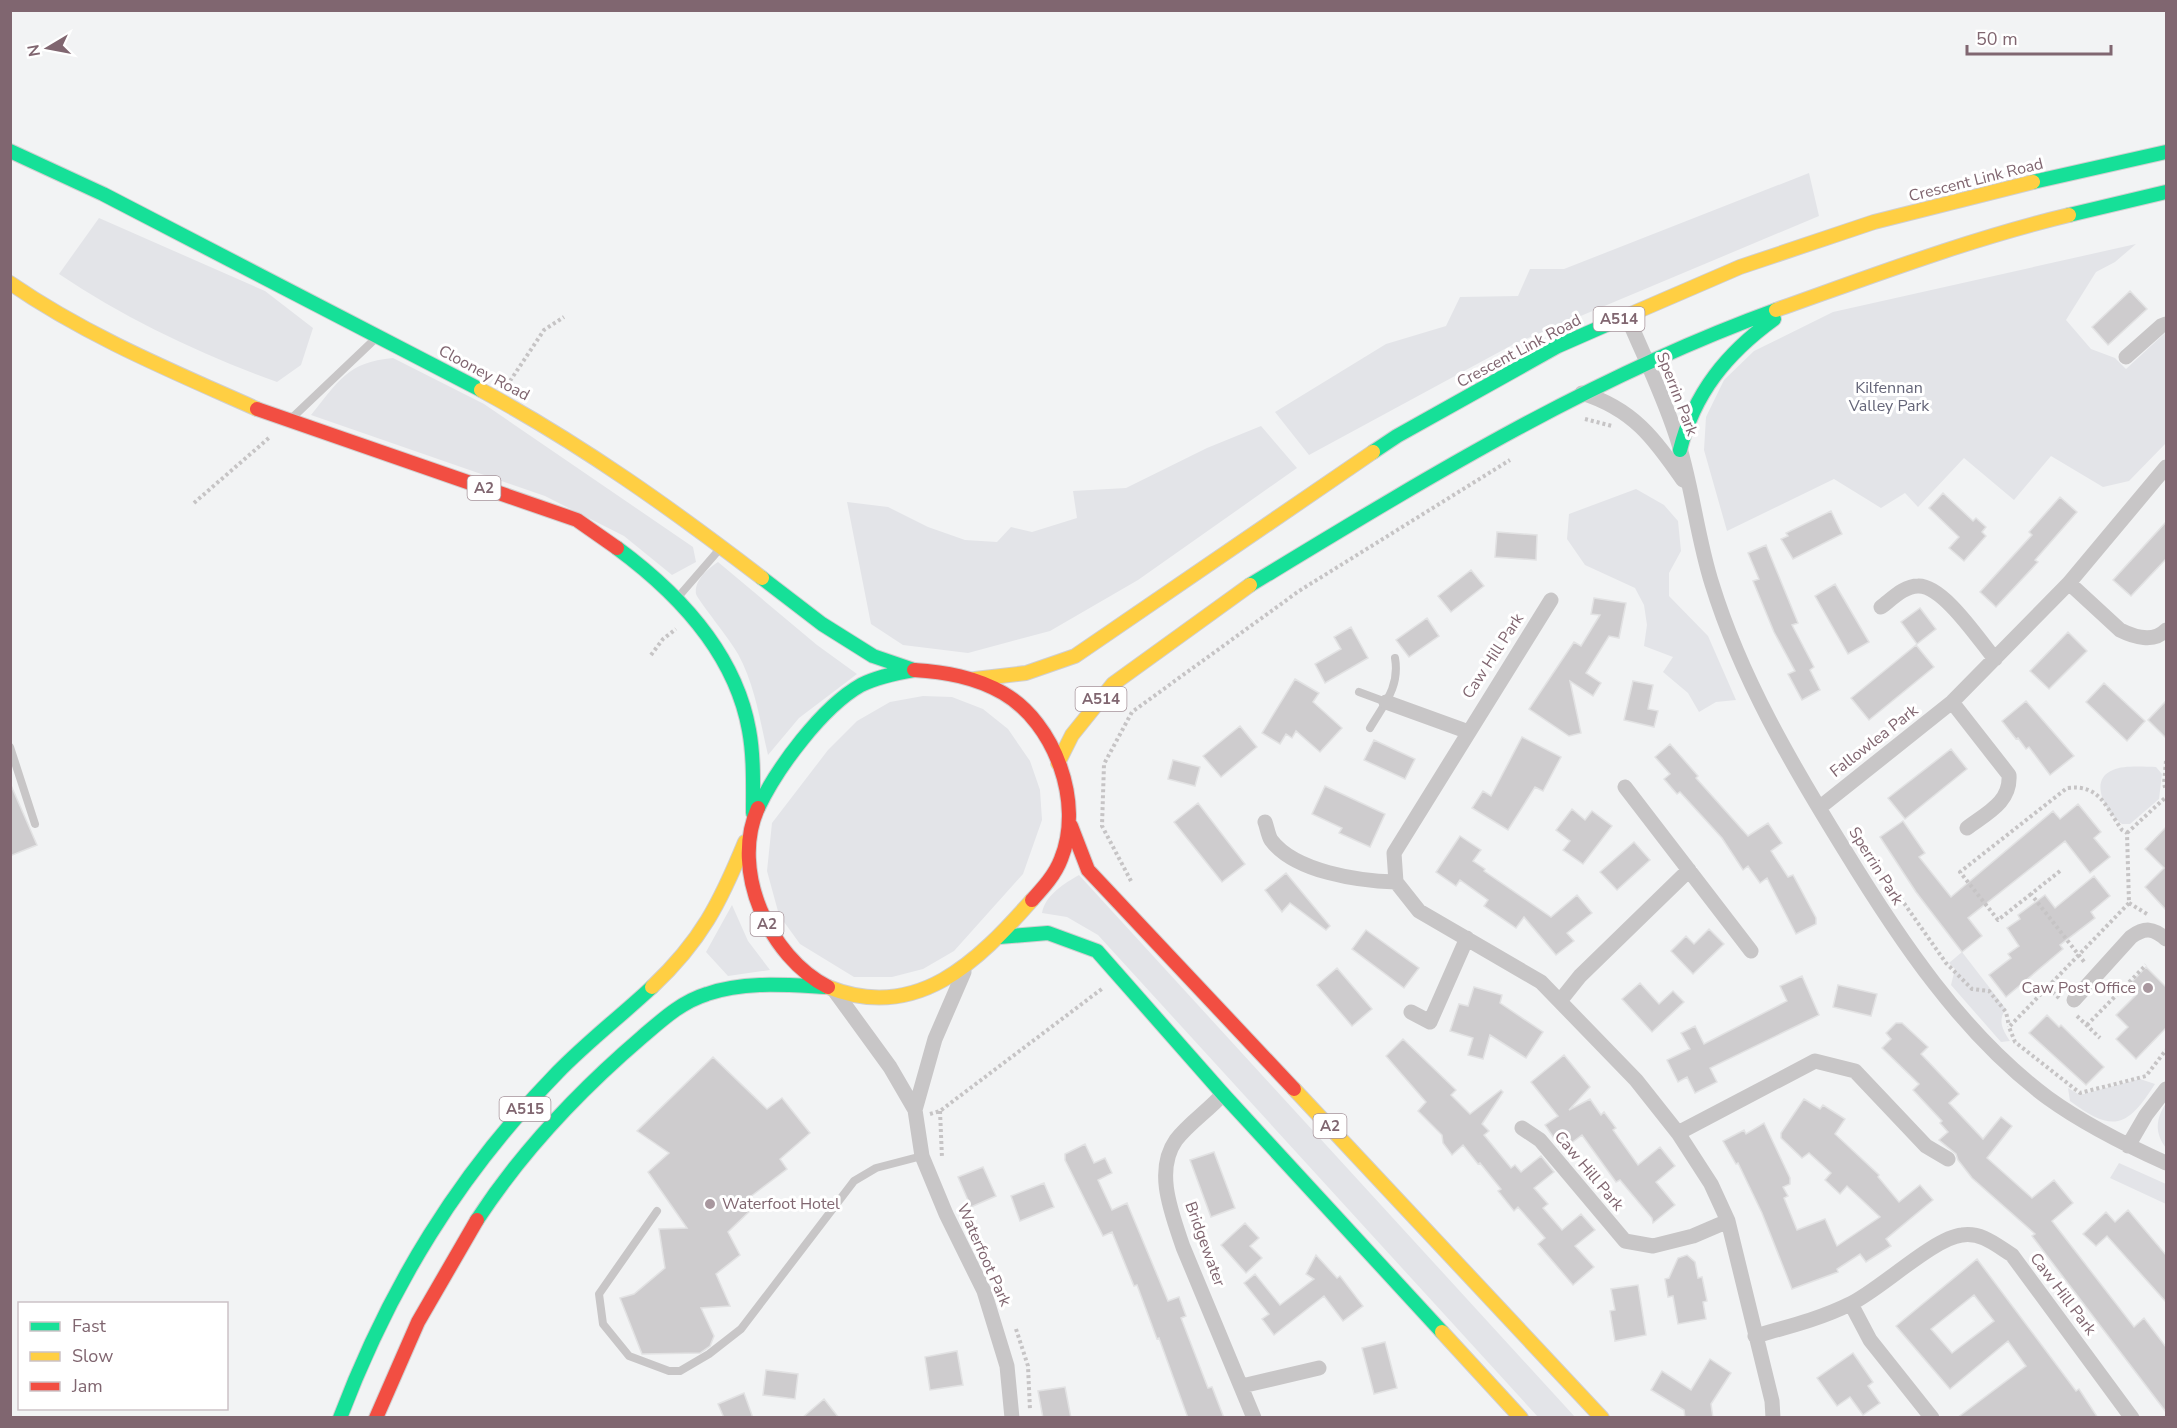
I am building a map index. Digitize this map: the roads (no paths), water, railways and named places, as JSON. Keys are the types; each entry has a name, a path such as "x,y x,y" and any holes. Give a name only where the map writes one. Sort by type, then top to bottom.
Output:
{"highway":[{"name":"Clooney Road","path":"10,151 103,194 379,336 534,419 664,503 822,624 873,656 914,670"},
{"name":"Crescent Link Road","path":"975,679 1012,677 1044,669 1075,656 1397,436 1558,346 1740,267 1874,222 1964,197 2166,152"},
{"name":"A514","path":"1058,763 1072,735 1113,684 1243,589 1442,469 1581,393 1724,329 1885,271 2031,224 2166,192"},
{"name":"A2","path":"10,283 53,313 107,342 288,421 577,520 623,551 678,597 711,638 732,677 746,719 753,769 750,872 759,908 776,942 802,971 829,989 888,998 936,986 965,969 999,937 1045,885 1061,859 1071,826"},
{"path":"1680,450 1684,428 1717,368 1753,333 1800,302"},
{"name":"A514","path":"914,670 961,674 975,679"},
{"path":"752,825 781,770 822,719 854,690 879,678 914,670"},
{"name":"A2","path":"975,679 1007,695 1040,726 1058,763 1067,794 1071,826 1088,870 1602,1418"},
{"name":"A515","path":"340,1418 377,1327 416,1257 461,1186 559,1071 652,989 695,941 723,893 752,825"},
{"path":"999,937 1048,933 1096,951 1223,1094 1521,1418"},
{"name":"A515","path":"376,1418 418,1322 453,1256 501,1185 559,1116 623,1053 672,1013 706,993 783,985 829,989"}],"street":[{"name":"Sperrin Park","path":"1627,316 1675,432 1712,584 1740,659 1761,704 1818,808 1892,927 1954,1006 1991,1046 2048,1098 2128,1146 2166,1163"},
{"path":"2126,357 2166,324"},
{"name":"Sperrin Park","path":"1581,393 1611,403 1635,419 1661,448 1688,488"},
{"name":"Fallowlea Park","path":"1818,808 1952,702 2069,583 2166,467"},
{"path":"2069,583 2120,630 2130,635 2151,638 2166,630"},
{"path":"1881,607 1906,588 1929,587 1941,595 1995,659"},
{"name":"Caw Hill Park","path":"1396,882 1394,852 1466,731 1551,600"},
{"path":"1386,702 1466,731"},
{"path":"1952,702 2009,775 2010,788 2004,800 1967,828"},
{"path":"1625,787 1751,951"},
{"path":"1265,822 1270,839 1286,853 1331,875 1361,881 1396,882 1419,911 1541,982 1636,1080 1678,1133 1712,1184 1728,1221 1773,1401 1773,1418"},
{"path":"1560,1001 1580,976 1689,870"},
{"path":"2074,1000 2131,937 2141,930 2153,930 2166,939"},
{"path":"1411,1012 1430,1022 1467,938"},
{"name":"Waterfoot Park","path":"916,1114 935,1039 965,969"},
{"name":"Waterfoot Park","path":"829,989 890,1067 916,1114 922,1156 946,1214 984,1291 1007,1366 1012,1418"},
{"path":"1678,1133 1815,1061 1855,1071 1926,1146 1948,1159"},
{"path":"2128,1146 2146,1115 2166,1089"},
{"name":"Bridgewater","path":"1223,1094 1176,1140 1164,1169 1174,1219 1183,1247 1254,1418"},
{"name":"Caw Hill Park","path":"1522,1128 1540,1140 1625,1241 1653,1246 1693,1236 1728,1221"},
{"name":"Caw Hill Park","path":"1755,1336 1804,1322 1851,1304 1937,1245 1962,1234 1984,1237 2012,1255 2132,1418"},
{"path":"1851,1304 1870,1340 1932,1418"},
{"path":"1242,1386 1319,1368"}],"lane":[{"path":"288,421 379,336"},
{"path":"678,597 722,546"},
{"path":"1370,728 1395,689 1398,672 1395,658"},
{"path":"1359,692 1386,702"},
{"path":"10,747 35,824"},
{"path":"657,1212 599,1294 603,1324 629,1356 669,1371 680,1371 710,1354 741,1329 854,1181 876,1168 922,1156"}],"place":[{"name":"Caw Post Office","path":"2148,988"},
{"name":"Waterfoot Hotel","path":"710,1204"}],"park label":[{"name":"Kilfennan Valley Park","path":"1889,397"}]}
